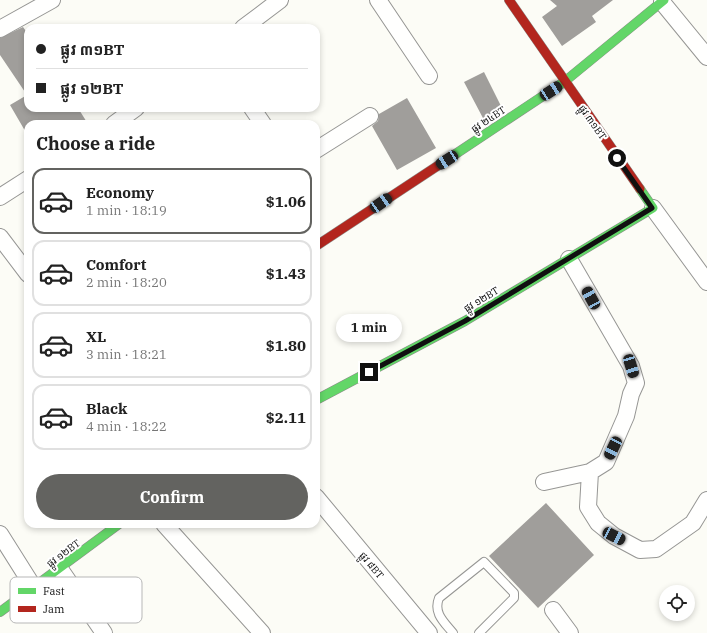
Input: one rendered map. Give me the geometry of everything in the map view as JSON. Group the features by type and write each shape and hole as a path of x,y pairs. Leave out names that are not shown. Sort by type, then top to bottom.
{"street":[{"path":"0,29 52,0"},
{"path":"248,24 280,0"},
{"path":"378,0 429,76"},
{"name":"ផ្លូវ ៣១BT","path":"512,1 564,82 652,208 707,282"},
{"path":"663,1 707,57"},
{"name":"ផ្លូវ ២៤BT","path":"320,243 564,82 663,1"},
{"path":"120,120 130,112"},
{"path":"320,147 370,116"},
{"path":"0,197 24,182"},
{"name":"ផ្លូវ ១២BT","path":"320,398 465,321 652,208"},
{"path":"0,238 24,269"},
{"path":"544,482 590,472 606,462 626,416 631,394 636,383 631,366 569,259"},
{"path":"590,472 588,506 598,522 614,536 640,550 656,549 693,523 707,500"},
{"name":"ផ្លូវ ៨BT","path":"320,502 429,633"},
{"name":"ផ្លូវ ១២BT","path":"49,577 114,528"},
{"path":"168,528 262,633"},
{"path":"0,534 27,577"},
{"path":"60,569 66,577"},
{"name":"ផ្លូវ ១២BT","path":"0,612 10,605"},
{"path":"553,610 570,633"},
{"path":"97,623 104,633"}],"lane":[{"path":"453,633 440,618 436,604 439,598 484,562 514,593 514,598 479,633"}],"building":[{"path":"550,0 613,0 592,16 596,22 562,46 542,17 557,6"},
{"path":"23,27 24,28 24,91 0,55 0,38"},
{"path":"484,72 502,108 484,120 464,82"},
{"path":"24,97 24,112 80,112 86,120 24,120 24,129 10,105"},
{"path":"407,98 436,148 397,170 372,126 378,121 379,114"},
{"path":"546,503 594,555 538,608 489,556"}],"traffic: fast":[{"path":"451,157 564,82 664,0"},
{"path":"320,398 465,321 653,208 640,189"},
{"path":"47,577 114,528"},
{"path":"0,612 10,605"}],"traffic: jam":[{"path":"509,0 640,189"},
{"path":"320,243 451,157"}],"route":[{"path":"369,372 465,321 652,208 617,158"}]}
